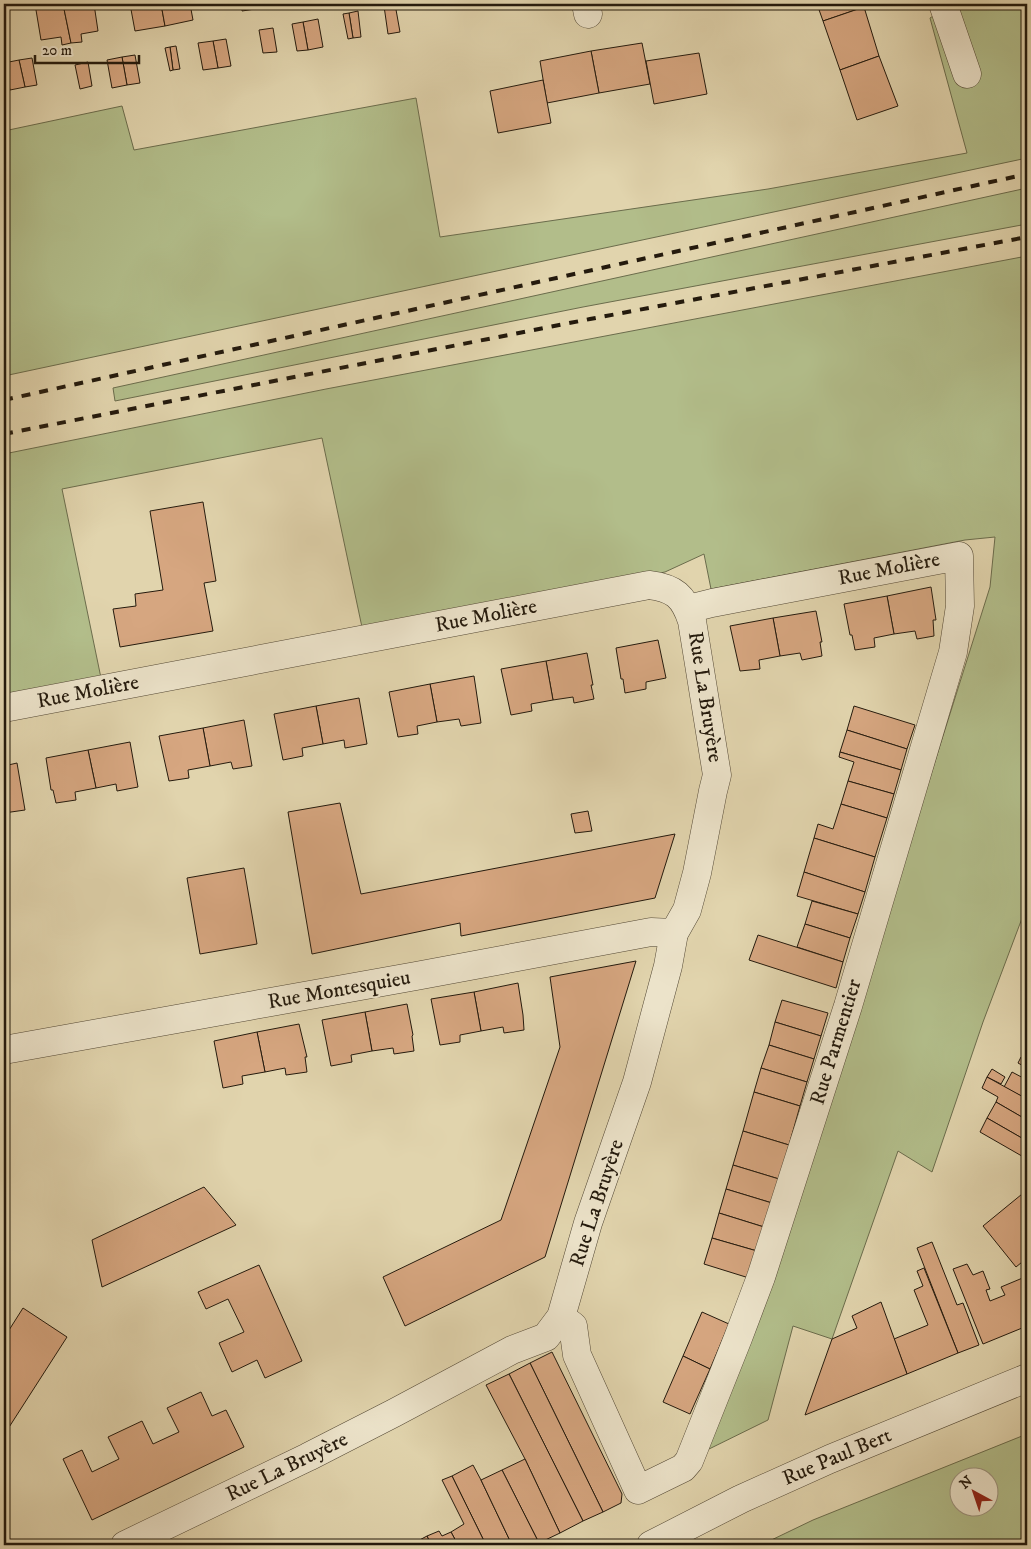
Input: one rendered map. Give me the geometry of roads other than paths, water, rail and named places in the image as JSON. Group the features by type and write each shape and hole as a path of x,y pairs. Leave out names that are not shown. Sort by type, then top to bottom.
{"street":[{"path":"943,4 967,74"},
{"name":"Rue Molière","path":"4,708 649,585 673,591 682,599 688,609 959,556"},
{"name":"Rue Parmentier","path":"561,1317 573,1326 577,1355 638,1490 683,1468 689,1461 760,1277 848,1006 953,652 960,606 959,556"},
{"name":"Rue La Bruyère","path":"125,1545 308,1457 512,1350 546,1337 561,1317 588,1223 637,1082 668,966 674,933 687,910 718,775 692,621 688,609"},
{"name":"Rue Montesquieu","path":"4,1050 397,980 651,932 674,933"},
{"name":"Rue Paul Bert","path":"651,1545 741,1499 830,1459 1027,1378"}],"railway":[{"path":"4,400 1027,174"},
{"path":"4,434 590,319 1027,237"}]}
